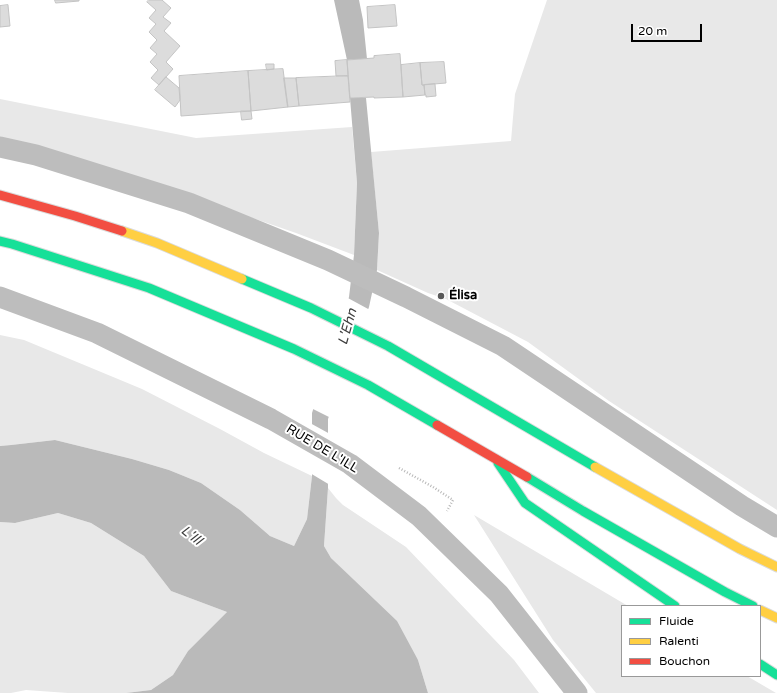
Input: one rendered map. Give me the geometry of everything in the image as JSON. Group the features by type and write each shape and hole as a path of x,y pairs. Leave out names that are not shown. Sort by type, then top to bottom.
{"highway":[{"path":"0,195 75,216 157,242 311,308 388,346 574,455 740,549 777,567"},
{"path":"0,241 149,288 294,349 368,385 494,457 583,511 725,592 751,605"},
{"path":"494,457 525,503 674,605"},
{"path":"761,610 777,618"},
{"path":"761,665 777,676"}],"street":[{"path":"0,147 36,155 189,202 328,260 406,297 503,346 742,506 777,526"},
{"name":"RUE DE L'ILL","path":"0,297 97,333 271,419 350,464 419,516 498,594 577,693"}],"path":[{"path":"399,468 433,487"}],"shaded area":[{"path":"547,0 777,0 777,510 609,401 528,342 446,299 428,293 377,270 379,233 371,152 511,141 515,94"},
{"path":"0,99 196,138 352,127 357,183 354,255 296,233 125,174 0,140"},
{"path":"0,335 24,340 142,389 264,453 312,476 307,519 294,546 270,536 240,510 201,483 169,470 132,459 55,440 0,446"},
{"path":"328,488 343,505 406,547 514,660 539,693 428,693 418,660 353,580 331,558 324,546"},
{"path":"58,513 91,523 144,556 171,591 227,612 188,651 173,675 151,690 126,693 68,693 26,690 11,693 0,693 0,522 15,523"},
{"path":"474,515 626,605 621,605 621,677 749,677 776,693 596,693 553,640"}],"water":[{"path":"334,0 359,0 363,20 367,59 347,60"},
{"path":"350,98 366,98 379,233 377,270 369,307 328,419 328,488 324,546 331,558 397,621 418,660 428,693 126,693 151,690 173,675 188,651 227,612 171,591 144,556 91,523 58,513 15,523 0,522 0,446 55,440 132,459 169,470 201,483 240,510 270,536 294,546 307,519 312,476 312,413 349,297 354,255 357,183"}],"pier":[{"path":"346,297 370,310 331,418 311,408"},
{"path":"310,423 330,434 330,485 310,473"}],"building":[{"path":"55,0 79,0 79,1 56,3"},
{"path":"149,0 162,0 171,8 163,17 171,23 164,31 180,46 166,62 173,69 159,85 151,78 158,70 150,62 157,54 150,48 157,40 149,32 156,24 149,18 156,10 147,2"},
{"path":"8,5 10,26 0,27 0,6"},
{"path":"395,5 397,26 368,28 367,7"},
{"path":"400,54 403,97 350,98 347,60"},
{"path":"347,60 348,76 336,76 335,61"},
{"path":"444,62 446,83 422,85 420,63"},
{"path":"420,63 422,85 424,85 425,95 403,97 401,65"},
{"path":"266,64 274,64 274,69 267,70"},
{"path":"283,69 288,107 251,111 248,71"},
{"path":"248,71 251,111 181,116 179,76"},
{"path":"348,76 350,102 299,106 296,78"},
{"path":"166,77 179,88 180,100 175,107 155,90"},
{"path":"284,78 296,78 299,106 288,107"},
{"path":"435,84 436,96 426,97 424,85"},
{"path":"241,111 251,111 252,119 242,120"}],"traffic: fast":[{"path":"0,241 149,288 294,349 368,385 437,425"},
{"path":"242,279 311,308 388,346 595,467"},
{"path":"498,463 525,503 674,605"},
{"path":"527,477 583,511 725,592 751,605"},
{"path":"761,665 777,675"}],"traffic: slow":[{"path":"122,231 157,243 242,279"},
{"path":"595,467 740,549 777,567"},
{"path":"761,610 777,618"}],"traffic: jam":[{"path":"0,195 122,231"},
{"path":"437,425 527,477"}],"place":[{"name":"Élisa","path":"441,296"}],"water label":[{"name":"L'Ehn","path":"348,327"},
{"name":"L'Ill","path":"191,536"}]}
